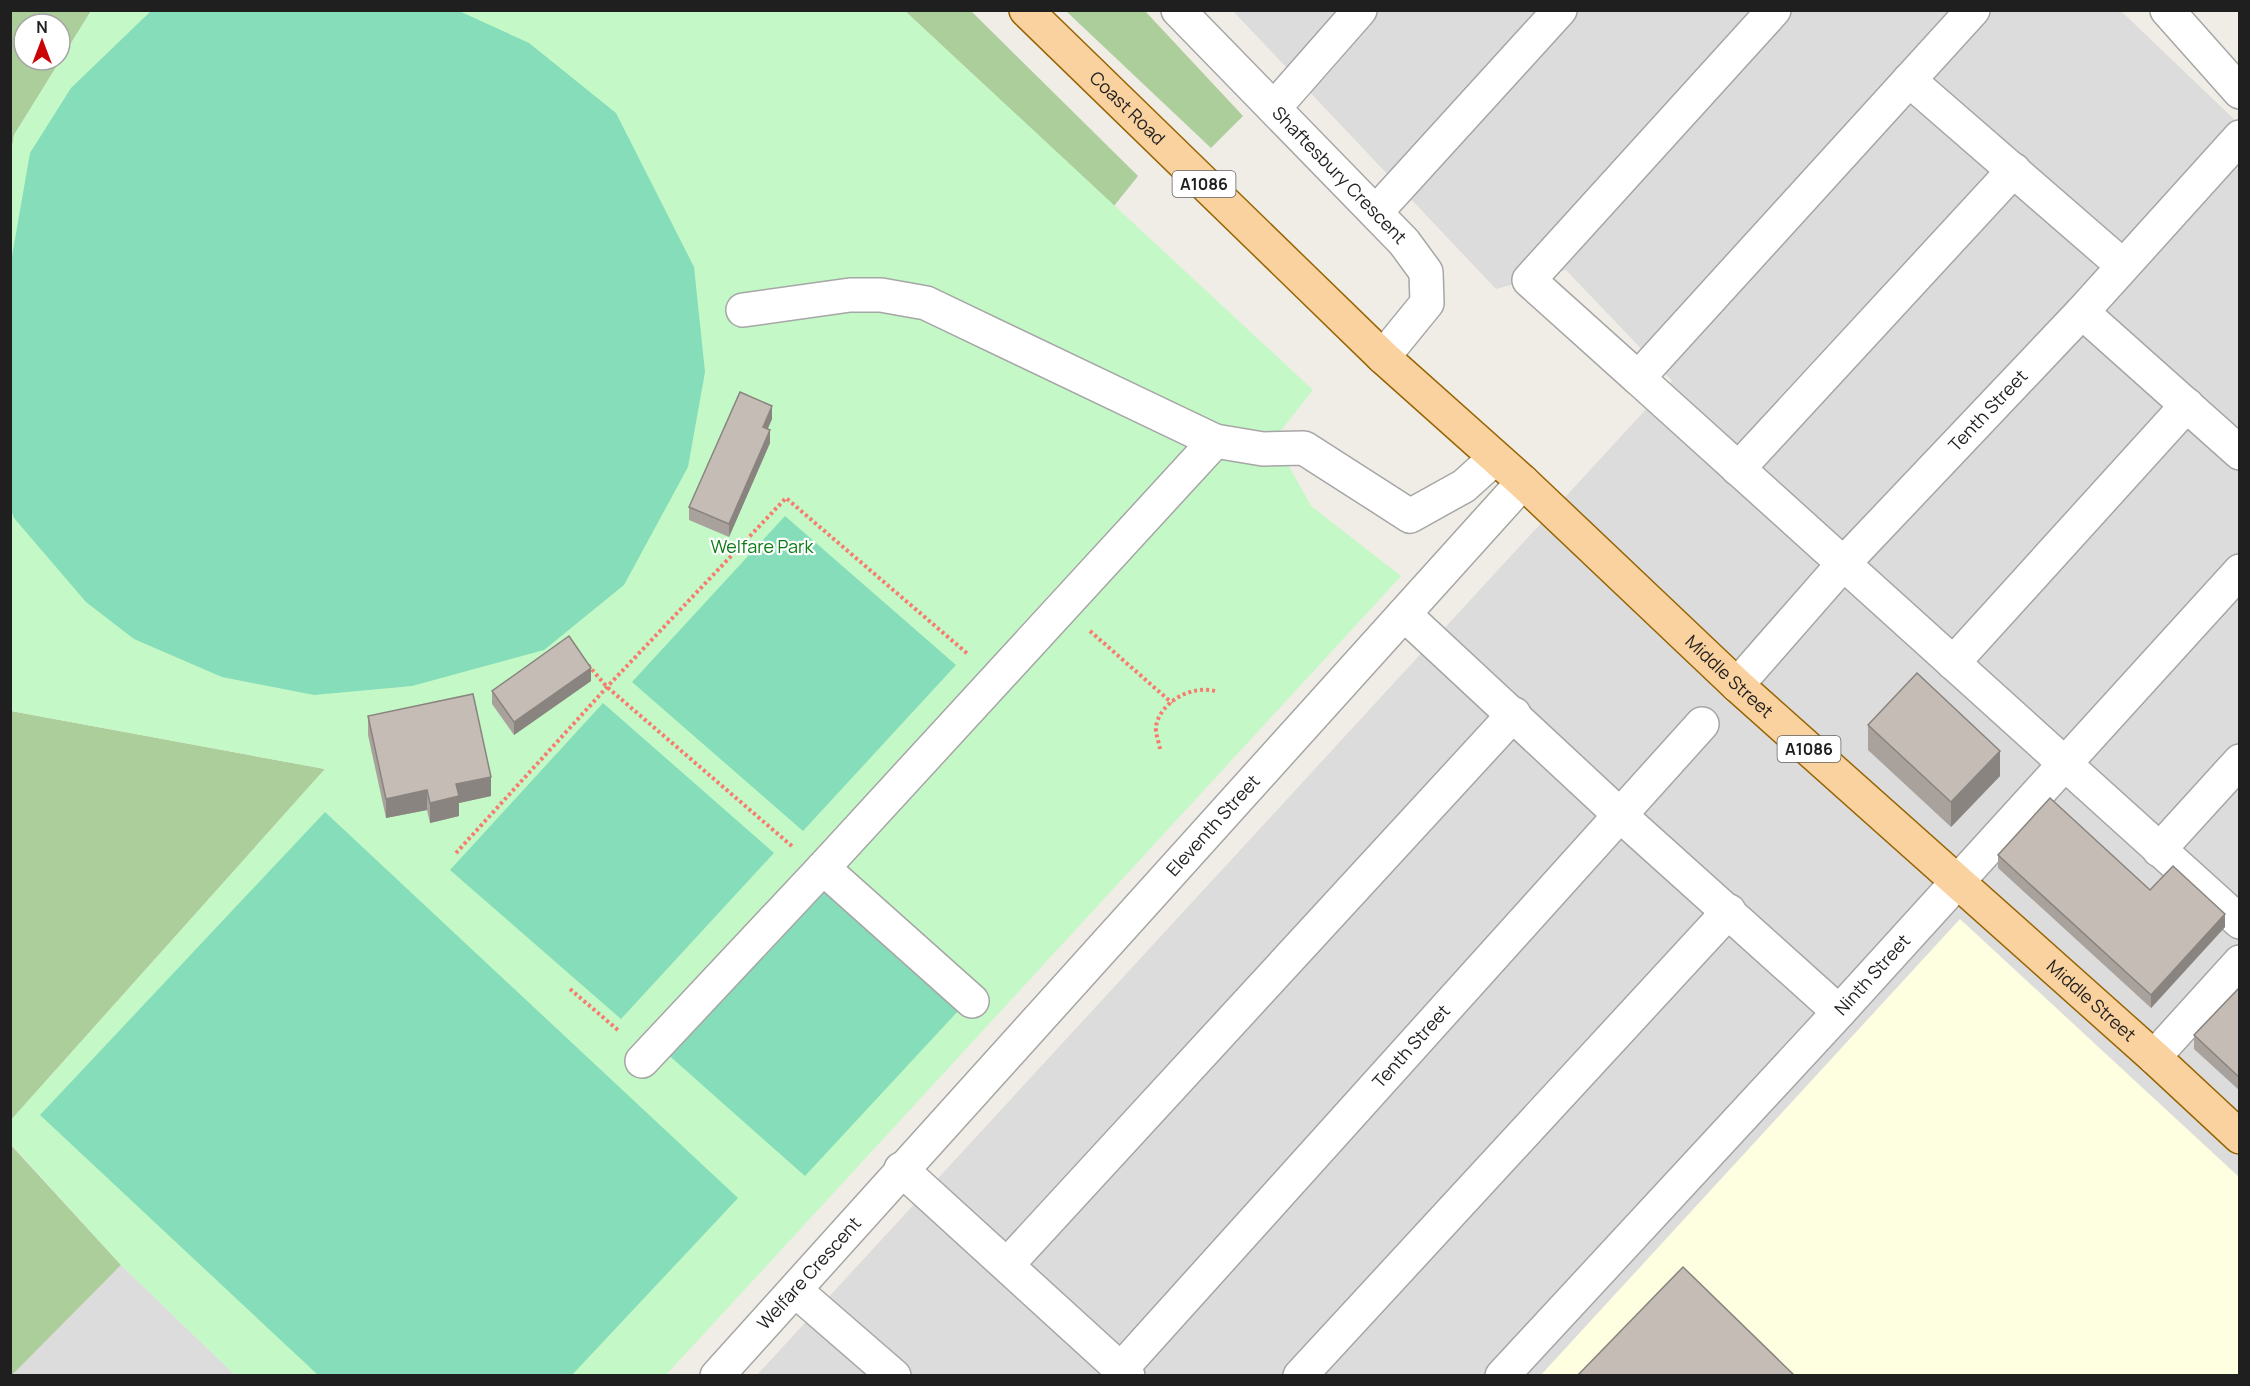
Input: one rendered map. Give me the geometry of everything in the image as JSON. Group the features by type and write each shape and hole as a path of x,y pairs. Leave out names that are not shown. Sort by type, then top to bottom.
{"main road":[{"name":"Coast Road","path":"1026,10 1383,357"},
{"name":"Middle Street","path":"1383,357 1523,482 1737,685 2154,1057 2240,1137"}],"street":[{"name":"Shaftesbury Crescent","path":"1178,10 1376,212 1404,242 1426,272 1427,303 1383,357"},
{"path":"1274,108 1360,10"},
{"path":"1376,212 1560,10"},
{"path":"1774,10 1529,280 2240,922"},
{"path":"1638,378 1973,10"},
{"path":"2167,10 2240,92"},
{"path":"1909,80 2122,265"},
{"name":"Tenth Street","path":"1737,685 1843,564 2082,312 2122,265 2240,137"},
{"path":"1738,469 2014,170"},
{"path":"743,310 850,295 881,296 926,303 1215,441 1263,449 1304,448 1410,516 1464,486 1495,458"},
{"path":"2082,312 2240,453"},
{"path":"1953,663 2187,405"},
{"path":"645,1057 823,868 1215,441"},
{"name":"Eleventh Street","path":"901,1169 1523,482"},
{"name":"Ninth Street","path":"1503,1376 1839,1012 2240,571"},
{"path":"1404,614 1621,816 1839,1012"},
{"path":"1007,1265 1514,714"},
{"name":"Tenth Street","path":"1125,1372 1702,724"},
{"path":"2159,850 2240,761"},
{"path":"823,868 972,1001"},
{"path":"1300,1376 1729,911"},
{"path":"2154,1057 2240,962"},
{"path":"901,1169 1125,1372"},
{"name":"Welfare Crescent","path":"717,1376 796,1291 901,1169"},
{"path":"796,1291 894,1376"}],"path":[{"path":"456,853 607,687 786,498 996,679"},
{"path":"1063,607 1172,702"},
{"path":"585,661 607,687 794,849"},
{"path":"1160,749 1156,729 1159,716 1172,702 1187,691 1206,689 1215,691"},
{"path":"570,989 645,1057"}],"shaded area":[{"path":"1233,11 2121,11 2239,124 2239,1375 756,1376 1672,381 1566,270 1496,289"},
{"path":"1960,919 2239,1177 2239,1375 1540,1376"},
{"path":"121,1265 235,1375 11,1376"}],"green space":[{"path":"11,11 91,11 72,42 72,12 12,12 12,72 53,72 14,135 11,154"},
{"name":"Welfare Park","path":"91,11 905,11 1313,390 1274,439 1311,506 1401,576 666,1375 235,1375 121,1265 11,1144 11,1120 325,769 11,711 11,154 14,135 53,72 72,72 72,42"},
{"path":"151,11 459,11 529,43 616,113 694,267 705,372 688,467 624,585 544,650 412,686 314,695 222,677 134,639 86,602 14,518 10,508 11,262 30,153 71,88"},
{"path":"905,11 971,11 1138,176 1114,206"},
{"path":"1066,11 1145,11 1243,116 1211,148"},
{"path":"785,516 956,665 803,831 632,682"},
{"path":"603,703 774,853 621,1019 450,870"},
{"path":"11,711 325,769 11,1120"},
{"path":"325,812 738,1198 572,1375 318,1375 40,1115"},
{"path":"817,884 959,1010 805,1176 664,1051"},
{"path":"10,1144 121,1265 11,1376 10,1375"}],"building":[{"path":"740,392 772,406 763,427 770,430 729,524 689,507"},
{"path":"569,636 591,668 514,722 492,691"},
{"path":"1917,673 2000,751 1951,802 1868,725"},
{"path":"473,694 491,777 456,784 459,796 430,803 427,790 386,799 368,716"},
{"path":"2050,798 2150,890 2173,866 2225,914 2151,995 1998,855"},
{"path":"2240,988 2240,1078 2194,1035"},
{"path":"1683,1267 1795,1376 1577,1376"}]}
